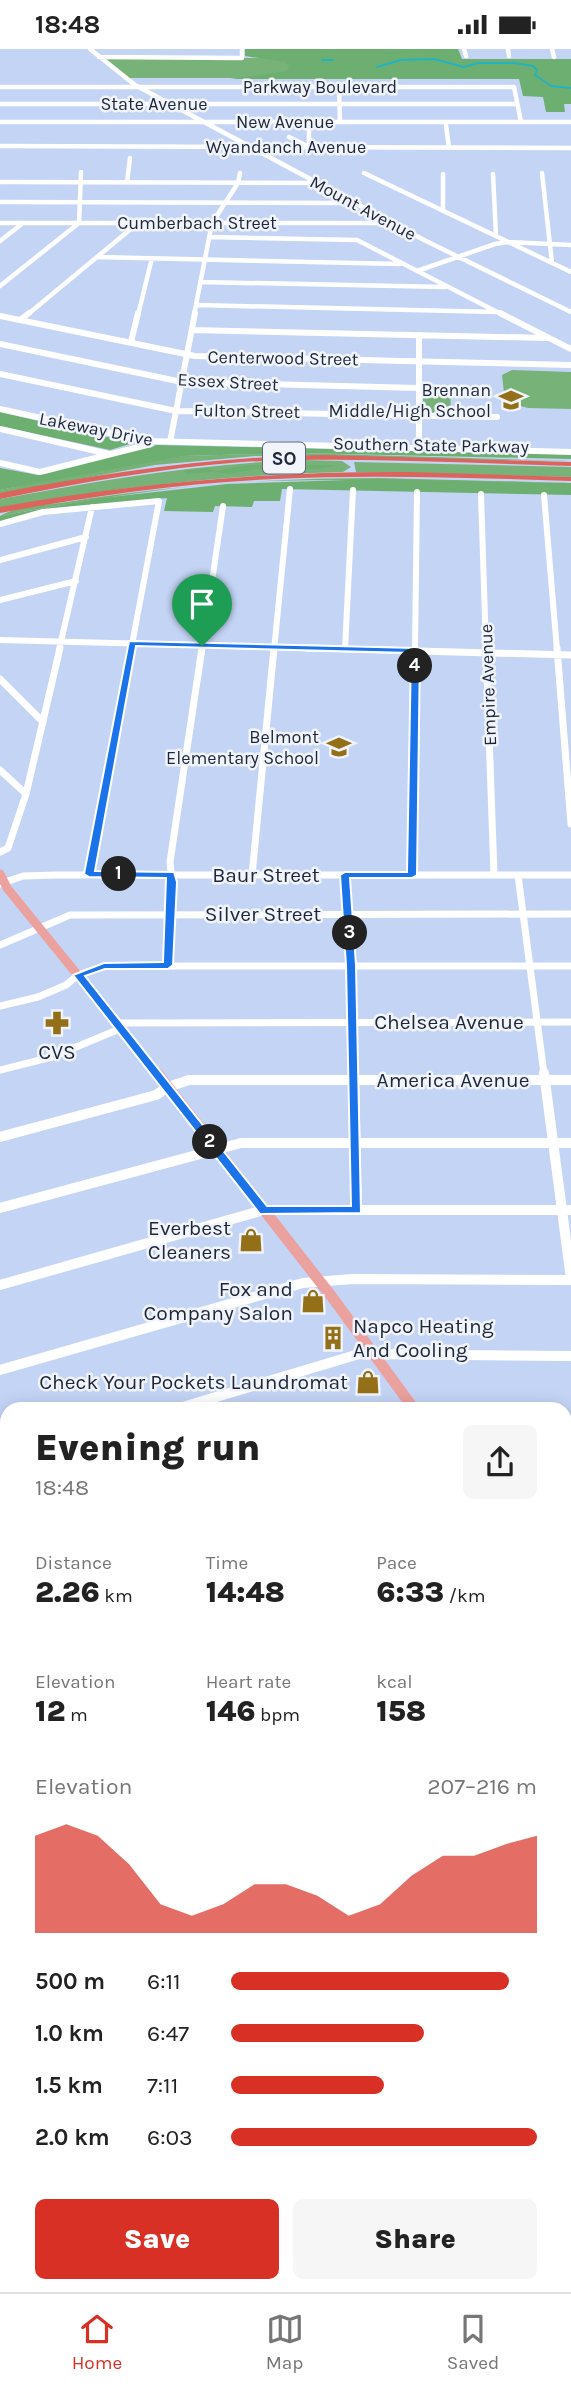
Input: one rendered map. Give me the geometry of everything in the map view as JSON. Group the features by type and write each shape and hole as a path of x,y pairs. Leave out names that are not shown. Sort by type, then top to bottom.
{"highway":[{"name":"Southern State Parkway","path":"0,496 151,469 247,459 329,458 571,464"},
{"name":"Southern State Parkway","path":"0,510 139,488 260,477 374,474 571,479"}],"main road":[{"path":"2,880 169,1087 377,1355 409,1402"}],"street":[{"name":"Mount Avenue","path":"90,49 124,79 138,87 458,257 571,312"},
{"path":"156,49 156,57"},
{"path":"197,57 198,49"},
{"path":"99,57 242,58 242,49"},
{"path":"464,49 466,56"},
{"path":"508,49 509,57"},
{"path":"552,49 554,57"},
{"path":"0,97 1,87"},
{"name":"Parkway Boulevard","path":"1,87 513,87 517,104"},
{"path":"339,87 340,122"},
{"name":"State Avenue","path":"0,104 517,104"},
{"path":"517,104 521,122"},
{"name":"New Avenue","path":"0,122 571,122"},
{"path":"289,137 309,147 309,125"},
{"path":"446,125 449,148"},
{"name":"Wyandanch Avenue","path":"0,146 571,148"},
{"path":"127,183 130,158"},
{"path":"30,182 33,172"},
{"path":"0,286 79,223 78,183 81,172"},
{"path":"175,183 176,173"},
{"path":"170,442 212,223 239,183 240,173"},
{"path":"364,173 571,272"},
{"path":"542,173 552,263"},
{"path":"443,174 443,211"},
{"path":"493,174 496,236"},
{"path":"0,182 318,183"},
{"path":"0,202 356,203"},
{"name":"Cumberbach Street","path":"0,223 395,223"},
{"path":"0,241 23,223"},
{"path":"20,320 138,223"},
{"path":"209,237 357,240 571,349"},
{"path":"417,271 508,242 571,245"},
{"path":"97,257 402,264"},
{"path":"131,342 152,258"},
{"path":"201,282 450,288"},
{"path":"197,305 498,312"},
{"name":"Centerwood Street","path":"0,316 188,354 571,365"},
{"path":"192,330 550,338"},
{"path":"419,335 419,448"},
{"name":"Essex Street","path":"0,344 182,382 418,388"},
{"name":"Fulton Street","path":"0,374 176,411 497,417"},
{"name":"Lakeway Drive","path":"0,409 158,442 571,451"},
{"path":"0,429 111,454"},
{"path":"0,463 40,472 158,442"},
{"path":"252,875 290,489"},
{"path":"345,649 353,490"},
{"path":"412,875 417,492"},
{"name":"Empire Avenue","path":"481,494 494,875"},
{"path":"544,495 571,824"},
{"path":"0,524 43,512 159,501 89,874"},
{"path":"168,965 170,862 223,506"},
{"path":"0,852 8,848 26,793 92,507"},
{"path":"0,560 86,537"},
{"path":"0,600 76,581"},
{"path":"0,640 571,655"},
{"path":"0,679 43,722"},
{"path":"0,770 26,793"},
{"name":"Baur Street","path":"2,880 23,876 89,874 571,875"},
{"path":"345,875 351,965 357,1210"},
{"path":"0,1370 290,1286 319,1281 571,1279 567,1210 555,1143 518,875"},
{"name":"Silver Street","path":"0,945 16,941 54,920 70,915 571,914"},
{"path":"0,1006 38,997 66,985 78,975 104,966 571,966"},
{"name":"Chelsea Avenue","path":"120,1026 571,1022"},
{"path":"0,1070 52,1056 120,1026"},
{"name":"America Avenue","path":"0,1136 156,1095 189,1080 571,1080"},
{"path":"0,1208 188,1159 215,1148 242,1143 571,1143"},
{"path":"0,1285 264,1210 567,1210"},
{"path":"200,1402 358,1355 571,1356"}],"green space":[{"path":"245,49 458,49 462,59 571,59 571,104 564,104 565,112 546,112 543,97 523,96 519,79 230,79 287,71 289,65 285,62 245,56"},
{"path":"104,58 292,58 294,78 127,78"},
{"path":"512,370 571,372 571,409 528,408 505,402 502,375"},
{"path":"423,386 450,387 451,413 423,413"},
{"path":"0,412 133,443 110,450 0,426"},
{"path":"157,445 571,454 571,459 298,453 184,456 0,490 0,468 38,475"},
{"path":"298,453 571,461 255,456 155,465 0,494 0,490 151,460 183,456"},
{"path":"304,460 342,461 351,467 343,472 214,479 128,488 0,508 0,499 114,479 227,465"},
{"path":"354,462 571,467 571,477 356,472"},
{"path":"249,465 336,465 320,469 258,469 228,474 186,474 184,471 208,468 215,471"},
{"path":"380,478 571,483 344,480 248,482"},
{"path":"378,479 571,483 571,495 282,489 280,501 254,501 252,507 215,506 213,512 164,511 167,498 48,510 0,522 0,516 101,498 227,484"},
{"path":"167,489 0,516 32,506"}],"waterway":[{"path":"377,67 401,60 434,59 464,67 478,63 514,63 533,66 537,70 535,75 551,86 571,88"},
{"path":"322,60 333,60"}],"place":[{"name":"Brennan Middle/High School","path":"511,400"},
{"name":"Belmont Elementary School","path":"339,747"},
{"name":"CVS","path":"57,1023"},
{"name":"Everbest Cleaners","path":"251,1240"},
{"name":"Fox and Company Salon","path":"313,1301"},
{"name":"Napco Heating And Cooling","path":"333,1338"},
{"name":"Check Your Pockets Laundromat","path":"368,1382"}],"route":[{"path":"132,643 202,646 416,651 412,875 345,875 351,965 357,1210 264,1210 78,975 104,966 168,965 172,882 170,875 89,874 132,643"}]}
